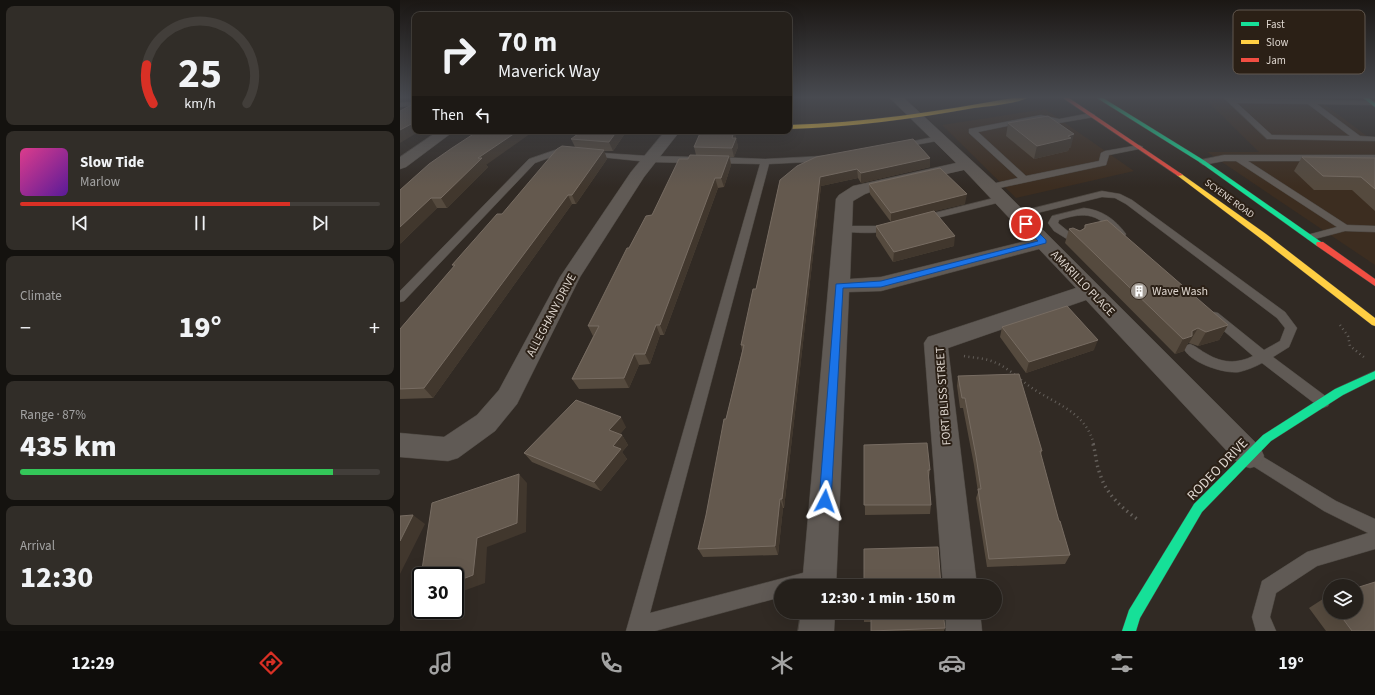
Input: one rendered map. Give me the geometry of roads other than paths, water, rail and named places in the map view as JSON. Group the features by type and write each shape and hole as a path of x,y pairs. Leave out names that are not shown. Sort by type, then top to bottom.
{"main road":[{"name":"SCYENE ROAD","path":"1109,127 1139,146 1263,236 1375,323"},
{"name":"SCYENE ROAD","path":"1147,127 1203,162 1375,283"},
{"name":"RODEO DRIVE","path":"1129,631 1134,615 1198,508 1267,438 1339,392 1375,375"}],"street":[{"name":"AMARILLO PLACE","path":"928,127 996,193 1250,456"},
{"path":"400,164 443,134"},
{"name":"ALLEGHANY DRIVE","path":"400,445 448,449 486,423 508,397 570,277 650,159 671,134"},
{"path":"819,579 845,199 859,190 872,186 967,165"},
{"path":"839,286 881,284 1043,242"},
{"name":"FORT BLISS STREET","path":"959,579 936,343 1090,291"},
{"path":"816,631 817,619"},
{"path":"963,619 964,631"}],"lane":[{"path":"990,127 972,131 1024,179"},
{"path":"1260,127 1270,137 1375,139"},
{"path":"1344,127 1358,138"},
{"path":"891,147 939,138"},
{"path":"914,221 996,193 1024,179 1103,163 1105,153 1139,146"},
{"path":"400,298 532,161 561,150 650,159 765,162 838,157"},
{"path":"1203,162 1224,158 1375,158"},
{"path":"1238,158 1344,228"},
{"path":"637,629 765,162"},
{"path":"1017,215 1102,194 1117,196 1129,202 1281,315 1291,328 1284,344 1245,366 1228,366 1214,363 1201,358 1190,349"},
{"path":"1075,241 1058,229 1053,222 1055,218 1070,213 1085,211 1096,213 1104,217 1128,243"},
{"path":"842,229 883,229 898,225"},
{"path":"1311,237 1344,228 1375,229"},
{"path":"1208,311 1262,356 1323,402"},
{"path":"1250,456 1330,506 1375,528"},
{"path":"1266,631 1261,617 1268,587 1313,558 1375,540"},
{"path":"637,629 774,590"}],"place":[{"name":"Wave Wash","path":"1139,291"}]}
